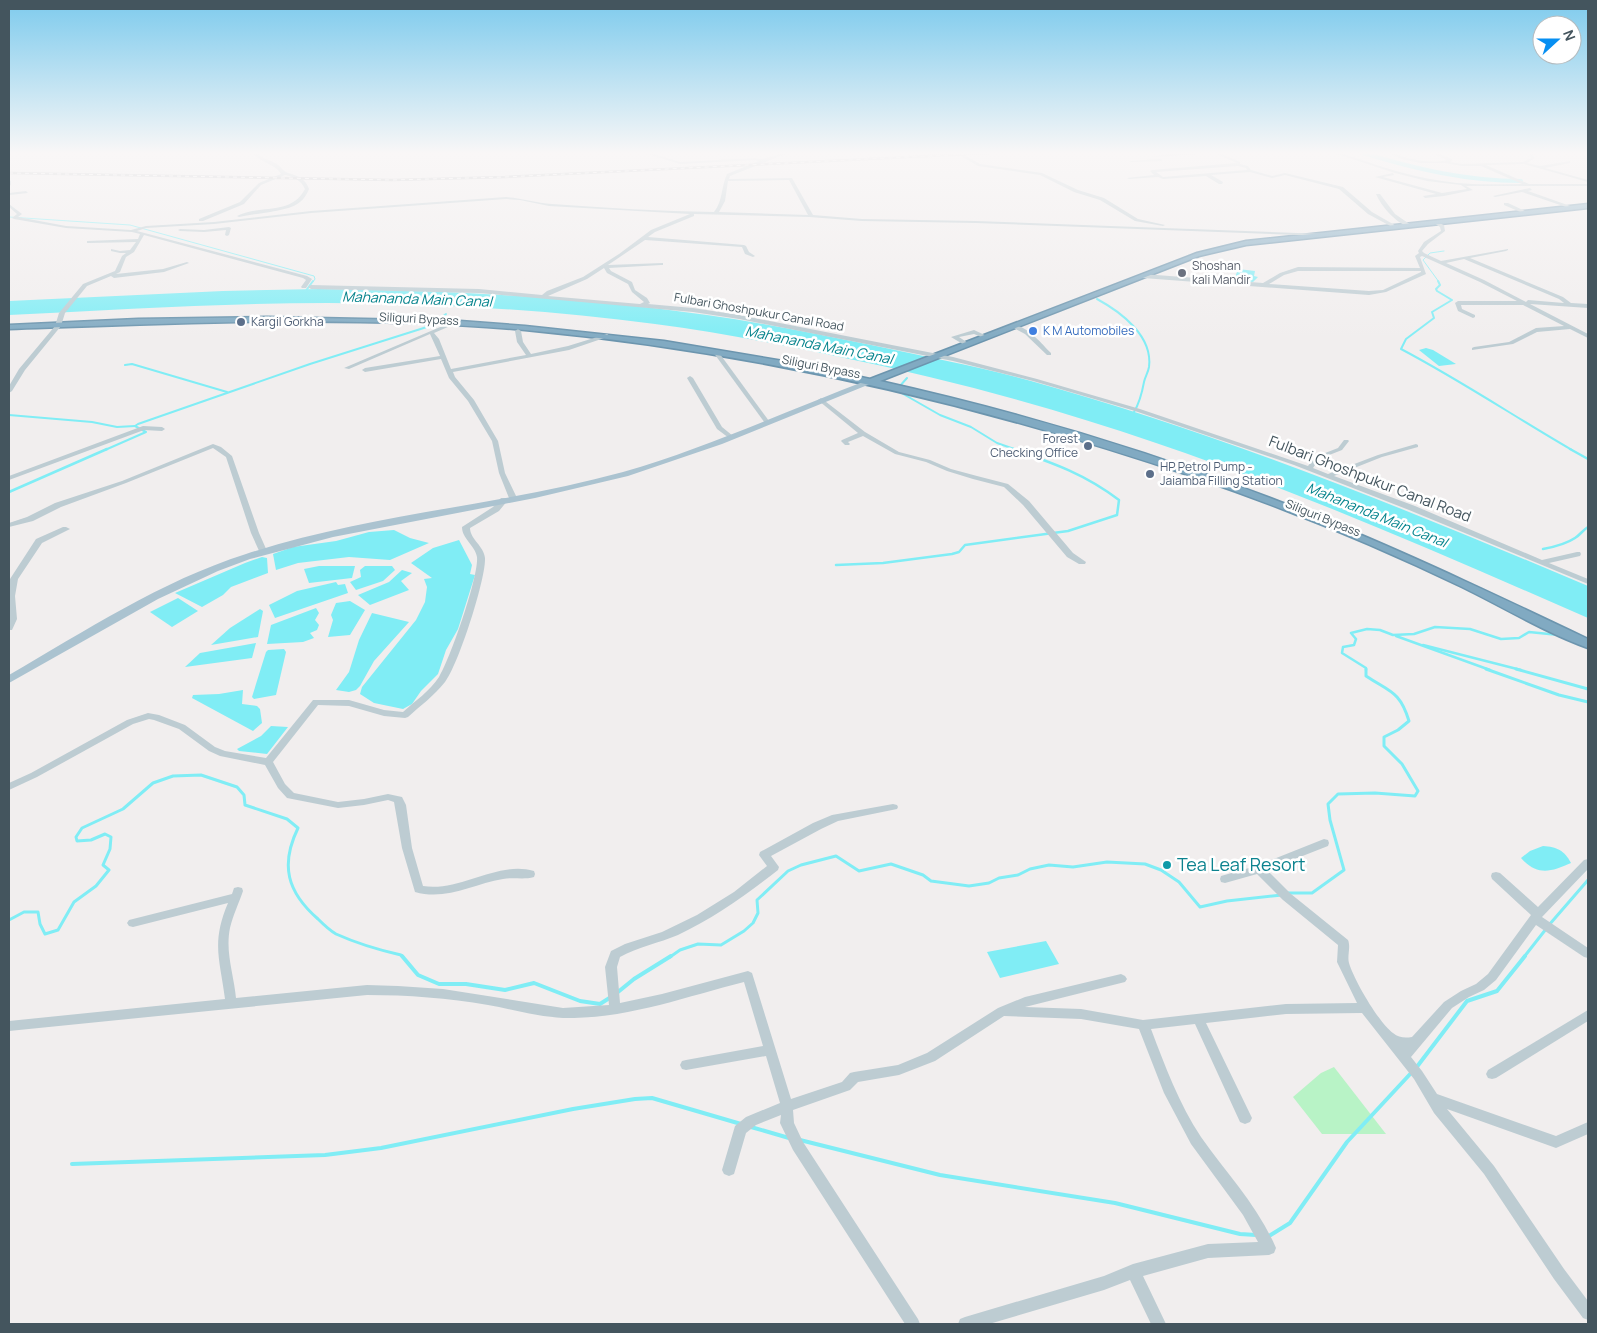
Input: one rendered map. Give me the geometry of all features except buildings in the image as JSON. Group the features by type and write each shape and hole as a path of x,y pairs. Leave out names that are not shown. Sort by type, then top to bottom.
{"highway":[{"path":"875,380 1197,255 1226,247 1507,215"},
{"path":"9,326 60,320 240,318 433,321 607,336 715,351 875,380 1040,423 1244,491 1375,544 1562,626 1586,639"},
{"name":"Siliguri Bypass","path":"449,322 575,330 650,339 782,359 875,380"}],"main road":[{"path":"9,680 113,619 174,587 208,571 263,551 351,530 625,474 731,437 875,380"}],"street":[{"path":"182,226 214,215"},
{"path":"236,220 237,217 241,215"},
{"path":"14,220 66,227 144,231 280,215"},
{"path":"544,296 549,292 585,278 621,256 653,231 693,215"},
{"path":"780,215 862,220 974,222 1323,235"},
{"path":"1129,215 1137,220 1158,223 1175,229"},
{"path":"1374,215 1396,227"},
{"path":"1393,215 1409,226"},
{"path":"14,220 114,226 133,231"},
{"path":"31,220 38,222"},
{"path":"974,222 978,227"},
{"path":"1422,254 1420,251 1426,243 1443,231 1442,226 1436,223"},
{"path":"174,227 191,231 229,228 227,235"},
{"path":"111,276 120,270 124,256 132,251 144,231"},
{"path":"144,231 305,277 309,279 304,287"},
{"path":"642,238 744,246 747,252 753,256"},
{"path":"89,242 139,240"},
{"path":"113,250 120,252 132,251"},
{"path":"1442,262 1506,250"},
{"path":"1423,270 1417,256 1422,254 1524,302 1588,336"},
{"path":"1465,258 1561,298 1569,304"},
{"path":"9,391 22,368 88,282 111,276 164,270 188,263"},
{"path":"605,266 630,272 661,264"},
{"path":"605,266 609,272 630,283 631,288 637,295 645,299 646,303 642,304"},
{"path":"1265,284 1282,274 1298,269 1423,270"},
{"path":"1143,276 1377,293 1424,272 1423,270"},
{"path":"630,272 634,288 631,288"},
{"name":"Fulbari Ghoshpukur Canal Road","path":"311,287 431,289 642,304 739,317 935,356 1035,380 1136,409 1309,469 1412,508 1588,582"},
{"path":"1473,316 1460,310 1458,303 1524,302 1588,306"},
{"path":"348,368 431,332 449,322"},
{"path":"1014,326 1027,333 1049,354"},
{"path":"1474,349 1511,343 1536,330 1572,327"},
{"path":"518,331 520,342 528,356"},
{"path":"268,762 316,702 349,704 384,713 405,715 442,680 461,635 481,560 479,550 466,533 466,527 509,499 495,441 471,400 452,378 436,339 431,332"},
{"path":"966,344 954,337 974,332 986,337"},
{"path":"449,371 569,348 607,336"},
{"path":"715,351 767,422"},
{"path":"365,370 443,357"},
{"path":"690,378 719,428 731,437"},
{"path":"821,400 863,433 897,453 928,461 952,471 1006,485 1026,503 1070,555 1082,562"},
{"path":"9,478 140,429 162,429"},
{"path":"847,444 844,441 863,433"},
{"path":"1309,469 1318,458 1340,449 1346,441"},
{"path":"9,525 30,519 58,505 124,482 213,446 229,456 263,551"},
{"path":"1328,476 1380,456 1416,446"},
{"path":"9,628 13,619 11,596 14,578 40,541 66,529"},
{"path":"1542,562 1577,554"},
{"path":"9,787 130,722 148,716 156,717 192,732 212,749 223,754 268,762"},
{"path":"268,762 281,786 291,796 338,805 388,797 398,799 401,805 407,848 419,889 432,893 507,874 521,872 530,874"},
{"path":"615,1007 612,967 615,954 628,947 650,942 671,934 726,905 774,867 764,855 817,826 836,818 893,807"},
{"path":"1225,879 1259,869 1324,843"},
{"path":"1405,1059 1416,1042 1448,1004 1480,987 1492,976 1506,956 1542,921 1588,863"},
{"path":"1259,869 1283,894 1344,943 1343,962 1365,1008 1418,1075 1431,1098 1489,1170 1559,1274 1588,1313"},
{"path":"1496,876 1542,921 1588,954"},
{"path":"134,923 237,894 224,932 224,963 229,981 231,1002"},
{"path":"9,1026 231,1002 394,989 488,1000 545,1011 573,1013 615,1007 748,976 787,1106 787,1123 795,1140 913,1324"},
{"path":"729,1170 740,1130 751,1121 787,1106 846,1086 854,1077 899,1070 931,1057 1002,1011 1029,1000 1121,978"},
{"path":"1002,1011 1081,1014 1143,1025 1286,1009 1365,1008"},
{"path":"1492,1074 1588,1015"},
{"path":"1198,1018 1245,1118"},
{"path":"965,1324 1104,1284 1133,1272 1208,1251 1268,1248 1248,1210 1196,1140 1170,1094 1143,1025"},
{"path":"1383,1032 1395,1041 1406,1044 1416,1042"},
{"path":"686,1065 771,1050"},
{"path":"1431,1098 1556,1142 1588,1128"},
{"path":"1133,1272 1159,1324"}],"green space":[{"path":"1334,1067 1386,1134 1322,1134 1293,1097 1321,1073"}],"water":[{"path":"1238,269 1255,271 1254,276 1258,277 1253,282 1234,280"},
{"name":"Mahananda Main Canal","path":"319,289 513,296 611,303 659,309 792,329 1012,376 1102,402 1243,449 1313,474 1520,557 1588,586 1588,618 1320,504 1156,443 1078,417 960,384 771,343 614,319 533,311 410,304 248,304 9,315 9,301 223,291"},
{"path":"1426,348 1433,350 1456,364 1439,366 1419,350"},
{"path":"394,530 410,538 429,543 390,560 349,557 298,563 276,570 273,554 293,547 336,541 369,532"},
{"path":"459,540 472,565 470,574 475,575 458,629 446,650 438,674 421,691 412,704 403,709 374,703 360,694 362,687 416,620 425,602 427,587 424,579 432,578 411,563 433,548"},
{"path":"262,557 267,558 268,573 231,587 223,595 202,607 175,593 245,563"},
{"path":"319,566 355,566 352,578 309,583 304,569"},
{"path":"365,566 392,566 395,570 383,581 356,590 350,582 361,577 360,570"},
{"path":"402,570 412,573 401,581 409,590 370,605 358,595 389,582"},
{"path":"336,582 338,585 345,584 348,593 275,618 269,605 297,591"},
{"path":"178,598 198,611 172,627 150,612"},
{"path":"350,601 365,610 350,635 328,637 333,620 331,615 336,603"},
{"path":"316,608 319,613 315,620 319,625 317,630 310,633 314,638 303,642 267,644 271,625"},
{"path":"260,609 263,611 258,637 211,645 230,628"},
{"path":"372,613 409,622 374,661 356,690 349,692 336,690 349,672 359,640"},
{"path":"256,643 252,658 185,667 200,653"},
{"path":"284,649 286,652 276,695 254,699 252,697 266,652 268,650"},
{"path":"243,690 242,704 257,706 260,709 262,723 253,731 192,698 193,695 219,694"},
{"path":"271,726 288,727 267,754 239,751 237,749 261,736"},
{"path":"1543,846 1560,850 1571,863 1557,869 1544,871 1533,868 1521,858 1530,851"},
{"path":"1046,941 1059,964 1000,978 987,952"}],"waterway":[{"path":"9,217 130,225 314,276 313,282"},
{"path":"1439,282 1423,260 1430,253 1444,251"},
{"path":"305,292 313,281"},
{"path":"1438,281 1440,285 1436,289 1437,291 1452,300 1432,312 1434,318 1406,339 1401,349 1445,373 1572,450"},
{"path":"1097,299 1125,318 1141,335 1146,345 1149,367 1138,405 1134,412"},
{"name":"Mahananda Main Canal","path":"135,426 310,364 430,326 446,314"},
{"path":"125,365 132,364 227,392"},
{"path":"899,387 907,378"},
{"path":"898,391 940,415 971,427 997,443 1017,450"},
{"path":"9,415 92,422 117,427 135,426"},
{"path":"105,450 146,432 135,426"},
{"path":"9,492 107,449"},
{"path":"836,565 883,563 952,554 959,552 965,545 1068,531 1117,515 1119,500 1094,483 1042,459 1013,449"},
{"path":"1570,449 1588,459"},
{"path":"1543,549 1568,542 1588,527"},
{"path":"1287,893 1312,893 1344,870 1330,820 1328,804 1338,794 1375,793 1415,796 1418,791 1402,764 1384,746 1384,737 1398,730 1409,721 1406,711 1393,693 1366,676 1366,668 1342,653 1343,647 1354,645 1356,639 1351,633 1367,629 1380,630 1393,635 1414,634 1435,627 1470,629 1501,639 1519,638 1529,632 1559,635"},
{"path":"1396,636 1490,670"},
{"path":"1423,645 1521,670"},
{"path":"1486,669 1559,695 1588,702"},
{"path":"1516,669 1588,689"},
{"path":"9,920 24,912 38,912 40,924 45,934 58,930 74,902 96,886 109,870 103,865 110,849 111,837 105,834 91,840 77,841 76,837 82,828 123,809 153,783 173,776 201,775 237,787 244,795 245,805 287,819 298,828 289,854 288,866 293,888 299,899 326,927 336,934 376,949 402,956"},
{"path":"670,957 680,950 698,944 721,945 753,923 758,913 757,900 788,871 801,865 836,856 859,871 891,864 923,875 931,881 969,886 989,883 999,878 1018,875 1030,869 1049,865 1073,867 1107,862 1145,864 1161,870 1179,882 1200,907 1227,901 1282,895"},
{"path":"1549,925 1588,880"},
{"path":"1524,957 1546,929"},
{"path":"402,956 418,975 439,984 466,984 505,990 534,983 580,1001 600,1004 611,997"},
{"path":"618,992 634,979 671,956"},
{"path":"1416,1068 1467,1001 1497,991 1525,956"},
{"path":"1269,1236 1290,1223 1347,1142 1412,1072"},
{"path":"72,1164 325,1155 381,1148 573,1109 635,1099 652,1098 741,1124"},
{"path":"751,1127 789,1138"},
{"path":"800,1140 940,1175 1115,1203 1240,1234 1256,1235"}],"place":[{"name":"Shoshan kali Mandir","path":"1182,273"},
{"name":"Kargil Gorkha","path":"241,322"},
{"name":"K M Automobiles","path":"1033,331"},
{"name":"Forest Checking Office","path":"1088,446"},
{"name":"HP Petrol Pump - Jaiamba Filling Station","path":"1150,474"},
{"name":"Tea Leaf Resort","path":"1167,865"}]}
